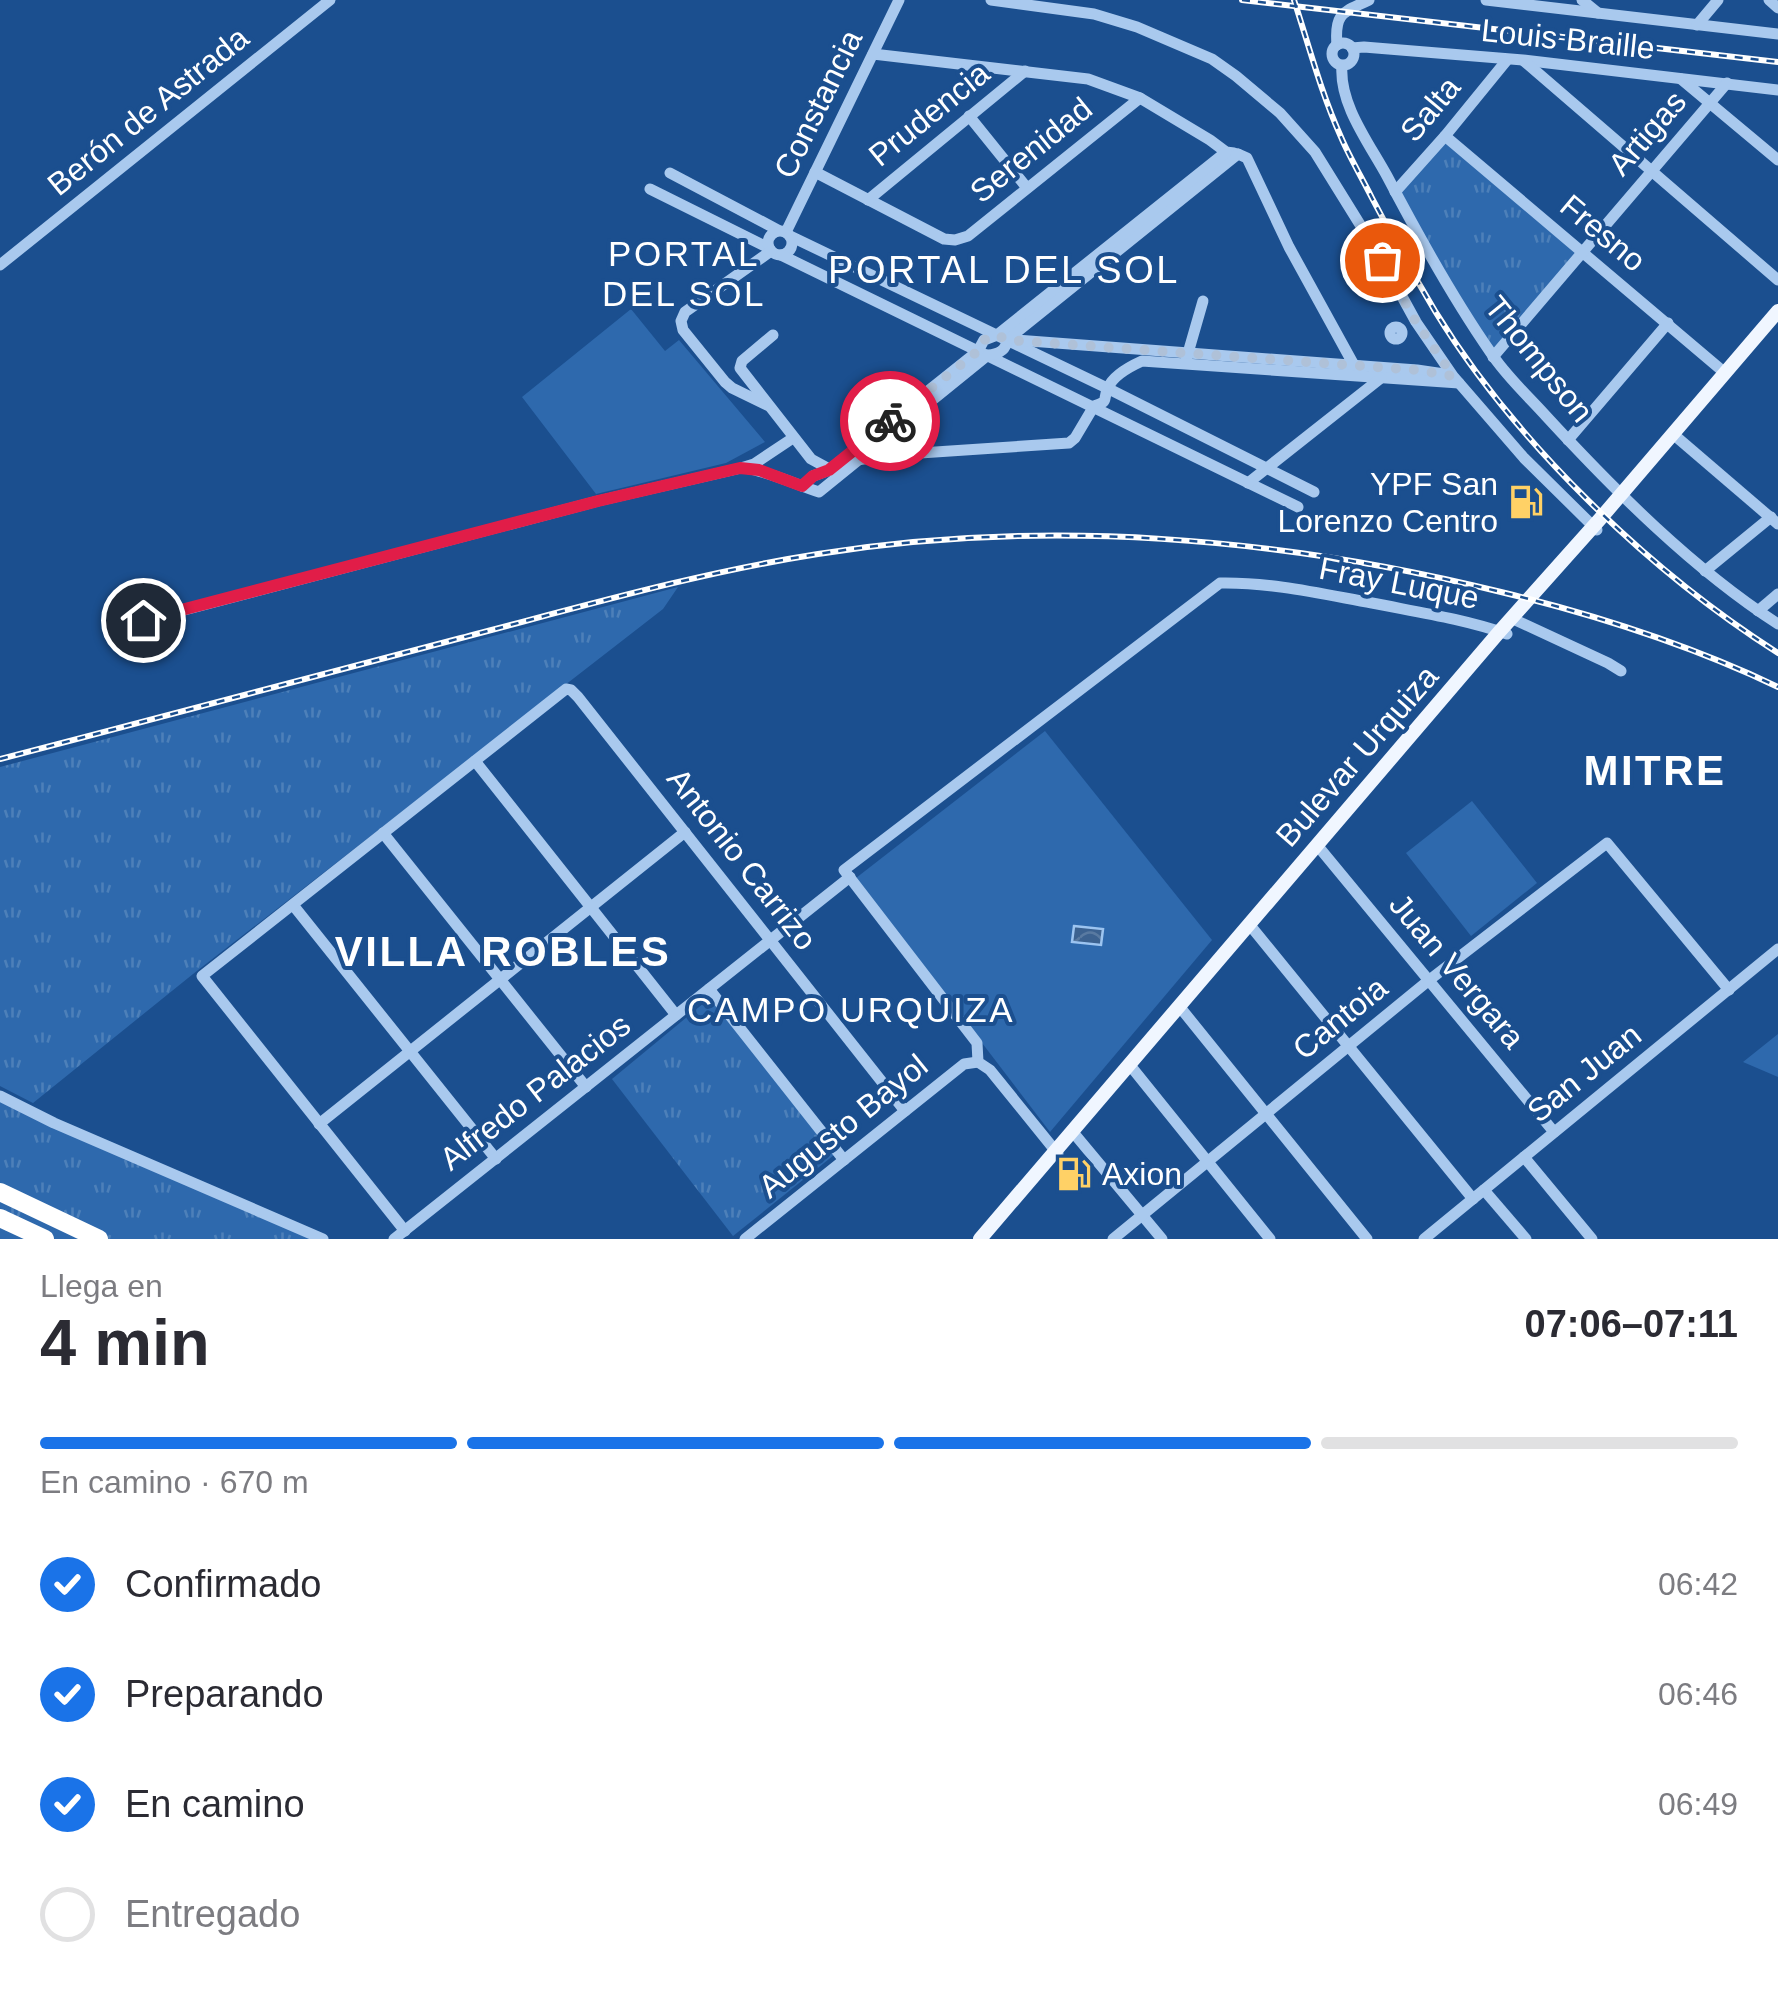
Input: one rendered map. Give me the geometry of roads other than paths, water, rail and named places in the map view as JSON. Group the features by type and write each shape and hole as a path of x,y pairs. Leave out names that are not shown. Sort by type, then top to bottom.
{"highway":[{"path":"0,1192 99,1239"},
{"path":"0,1218 45,1239"}],"main road":[{"name":"Bulevar Urquiza","path":"1675,435 1778,315"},
{"name":"Bulevar Urquiza","path":"986,1237 1778,315"}],"street":[{"name":"Berón de Astrada","path":"0,265 330,0"},
{"name":"Constancia","path":"785,233 899,0"},
{"path":"991,0 1094,14 1122,22 1212,59 1280,114 1315,152 1416,322 1456,379 1504,437 1595,529"},
{"path":"1337,44 1352,48 1353,59 1348,64 1335,63 1332,57 1337,30 1344,12 1369,0"},
{"path":"1486,0 1562,5 1598,13 1778,34"},
{"path":"1582,0 1598,13"},
{"path":"1697,25 1718,0"},
{"path":"1769,0 1778,8"},
{"name":"Louis Braille","path":"1352,48 1523,60 1778,90"},
{"path":"872,54 1088,80 1140,98 1247,158 1356,370 1381,378 1456,379"},
{"name":"Salta","path":"1395,192 1506,60"},
{"path":"1523,60 1778,280"},
{"name":"Thompson","path":"1342,66 1340,84 1395,192 1493,357 1624,495 1705,570 1778,624"},
{"name":"Prudencia","path":"868,200 1025,71"},
{"path":"1680,78 1778,160"},
{"name":"Artigas","path":"1493,357 1726,83"},
{"name":"Serenidad","path":"868,200 944,238 968,236 1140,98"},
{"path":"970,116 1026,188"},
{"name":"Fresno","path":"1444,136 1725,373"},
{"path":"1002,338 1232,153"},
{"path":"815,172 868,200"},
{"path":"670,173 1314,492"},
{"path":"650,189 1298,507"},
{"path":"767,405 725,382 683,330 681,321 685,312 774,252 790,248 785,233"},
{"path":"774,252 769,237 785,233"},
{"path":"1186,358 1203,301"},
{"path":"1401,331 1416,322"},
{"path":"1568,440 1668,323"},
{"path":"773,335 742,361 740,368 811,459 836,471"},
{"path":"1002,338 1186,358 1356,370 1417,370 1456,379"},
{"path":"836,471 983,353 997,354 1003,350 1002,338"},
{"path":"740,468 759,470 802,486 813,476 836,471 857,460 983,353"},
{"path":"857,460 1063,445 1075,438 1094,406 1106,400 1108,388 1128,367 1142,361 1186,358"},
{"path":"1248,483 1381,378"},
{"path":"1675,435 1774,520 1705,570"},
{"path":"108,630 598,501 740,468 754,464 794,438"},
{"name":"Fray Luque","path":"1220,582 1248,582 1332,596 1504,633"},
{"name":"Alfredo Palacios","path":"400,1235 771,940 847,873 1220,582"},
{"path":"1758,611 1778,594"},
{"name":"Fray Luque","path":"1515,620 1621,672"},
{"name":"Antonio Carrizo","path":"474,761 566,689 571,690 906,1111"},
{"path":"400,1235 320,1124 202,976 474,761 676,1015"},
{"path":"320,1124 685,832"},
{"path":"383,833 586,1086"},
{"name":"Cantoia","path":"1112,1239 1428,981 1606,844 1729,990"},
{"name":"Juan Vergara","path":"1319,848 1554,1132"},
{"path":"847,873 977,1043 978,1062 990,1070 1057,1153"},
{"path":"293,905 496,1159"},
{"path":"1251,926 1473,1199"},
{"name":"San Juan","path":"1424,1239 1778,949"},
{"path":"709,989 844,1160"},
{"path":"1181,1008 1367,1239"},
{"name":"Augusto Bayol","path":"745,1239 964,1064 978,1062"},
{"path":"1131,1067 1270,1239"},
{"path":"0,1096 323,1239"},
{"path":"1074,1133 1162,1239"},
{"path":"1524,1157 1592,1239"},
{"path":"1484,1190 1526,1239"}],"water":[{"path":"1074,926 1103,929 1101,945 1072,942"}],"railway":[{"path":"1242,0 1778,62"},
{"path":"1294,0 1327,104 1348,153 1435,311 1467,360 1504,408 1588,500 1681,583 1778,653"},
{"path":"0,759 683,581 818,554 989,537 1075,536 1247,546 1417,573 1607,621 1778,687"}],"place":[{"name":"YPF San Lorenzo Centro","path":"1526,502"},
{"name":"Axion","path":"1074,1174"}],"district":[{"name":"PORTAL DEL SOL","path":"1004,270"},
{"name":"PORTAL DEL SOL","path":"684,273"},
{"name":"MITRE","path":"1655,770"},
{"name":"VILLA ROBLES","path":"503,951"},
{"name":"CAMPO URQUIZA","path":"851,1009"}]}
